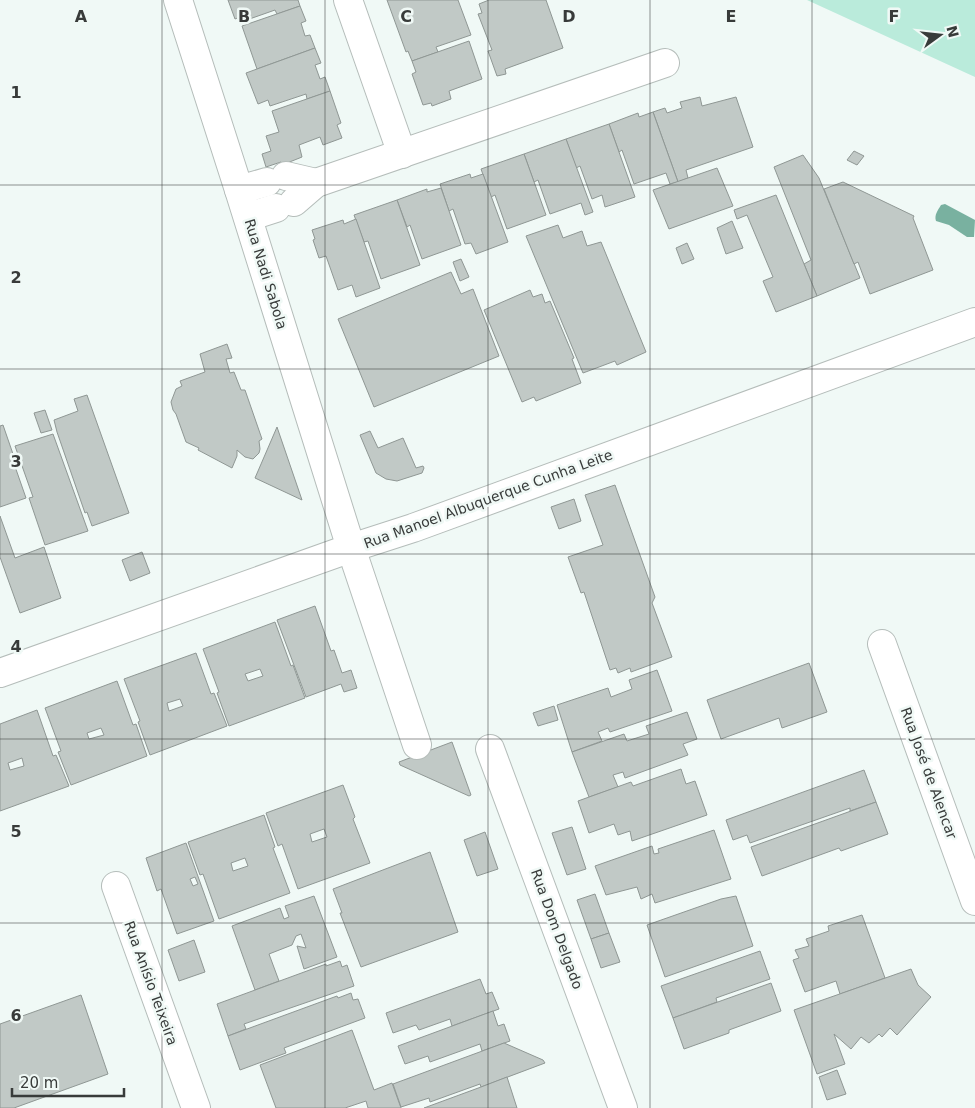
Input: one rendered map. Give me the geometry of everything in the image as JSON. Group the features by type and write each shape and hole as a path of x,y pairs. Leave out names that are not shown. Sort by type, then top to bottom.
{"street":[{"name":"Rua Nadi Sabola","path":"178,0 240,190 351,548"},
{"path":"348,0 402,154"},
{"path":"248,217 285,205 316,183 665,63"},
{"path":"240,190 276,179 316,183"},
{"name":"Rua Manoel Albuquerque Cunha Leite","path":"0,673 351,548 413,528 975,322"},
{"path":"351,548 417,745"},
{"name":"Rua José de Alencar","path":"882,644 975,901"},
{"name":"Rua Dom Delgado","path":"490,750 623,1108"},
{"name":"Rua Anísio Teixeira","path":"116,886 196,1108"}],"shaded area":[{"path":"807,0 975,0 975,77"},
{"path":"945,204 975,220 974,237 967,237 949,225 936,221 941,205"}],"building":[{"path":"228,0 298,0 300,6 277,14 275,10 241,22 240,17 235,19"},
{"path":"387,0 458,0 471,35 436,47 438,52 412,61 408,51 406,52"},
{"path":"489,0 546,0 563,48 505,69 506,74 497,76 488,51 492,50 478,14 482,13 479,4"},
{"path":"300,6 306,21 301,23 305,36 310,35 315,48 257,69 242,26"},
{"path":"469,41 482,79 449,91 451,99 432,106 431,103 423,105 412,74 416,72 412,61"},
{"path":"315,48 321,63 315,65 320,79 325,77 330,91 307,99 306,94 270,106 268,100 258,104 246,73"},
{"path":"330,91 341,123 337,125 342,138 323,145 320,137 299,145 302,157 282,165 281,162 266,167 262,154 271,151 266,136 279,132 272,111"},
{"path":"700,97 702,106 736,97 753,147 686,170 688,178 678,182 653,112 665,108 667,113 682,108 680,102"},
{"path":"653,112 678,182 670,184 666,173 634,184 622,150 619,152 609,124 638,113 639,117"},
{"path":"609,124 635,197 605,207 602,195 592,199 580,166 576,168 566,139"},
{"path":"566,139 593,212 585,215 581,203 550,214 538,180 534,182 524,154"},
{"path":"854,151 864,156 857,165 847,160"},
{"path":"524,154 546,215 507,229 495,195 491,197 481,169"},
{"path":"803,155 819,178 860,278 817,296 804,264 811,260 774,167"},
{"path":"717,168 733,206 669,229 653,190"},
{"path":"470,174 471,178 483,174 508,242 476,254 471,243 465,244 453,209 449,211 440,184"},
{"path":"843,182 914,216 913,218 933,270 870,294 858,262 854,264 824,189"},
{"path":"441,188 461,245 422,259 410,225 407,227 397,200 427,189 427,192"},
{"path":"776,195 817,296 776,312 763,281 773,277 747,215 737,219 734,210"},
{"path":"397,200 420,265 381,279 368,241 364,242 354,215"},
{"path":"356,219 380,288 356,297 352,285 338,290 326,256 319,258 312,230 343,220 344,224"},
{"path":"732,221 743,248 726,254 717,228"},
{"path":"558,225 563,238 582,231 587,246 601,242 646,352 617,365 615,361 583,373 526,236"},
{"path":"687,243 694,259 682,264 676,248"},
{"path":"461,259 469,277 460,281 453,262"},
{"path":"451,272 461,294 473,289 499,356 374,407 338,319"},
{"path":"530,290 533,297 542,294 545,303 550,301 574,358 572,359 581,383 536,401 534,397 522,402 484,310"},
{"path":"227,344 232,358 226,359 230,373 234,372 241,390 245,390 262,439 259,441 259,453 253,459 245,457 237,450 237,456 232,468 186,442 171,402 176,389 182,386 180,381 205,372 200,354"},
{"path":"87,395 129,513 92,526 87,512 85,513 54,420 78,411 74,399"},
{"path":"45,410 52,430 41,433 34,413"},
{"path":"3,425 26,498 0,507 0,426"},
{"path":"277,427 302,500 255,478"},
{"path":"370,431 378,448 403,438 416,468 423,466 422,473 397,481 386,479 376,473 360,435"},
{"path":"53,434 88,531 45,545 29,498 33,497 15,446"},
{"path":"615,485 655,597 652,603 672,657 631,672 630,668 618,673 616,668 610,670 584,592 581,593 568,557 603,545 585,495"},
{"path":"574,499 581,521 559,529 551,507"},
{"path":"0,516 15,558 44,547 61,598 20,613 0,557"},
{"path":"142,552 150,573 130,581 122,560"},
{"path":"315,606 331,651 334,650 342,673 351,670 357,688 344,692 341,684 306,697 277,620"},
{"path":"275,622 305,698 229,726 203,649","holes":["260,669 263,676 248,681 245,674"]},
{"path":"196,653 211,694 214,693 227,726 150,755 138,722 140,721 124,679","holes":["180,699 183,706 169,711 167,703"]},
{"path":"809,663 827,712 782,728 779,718 721,739 707,700"},
{"path":"657,670 672,711 610,732 608,728 598,732 602,741 572,752 557,705 608,688 611,697 632,689 629,680"},
{"path":"117,681 133,725 136,724 147,756 71,785 58,752 61,751 45,708","holes":["101,728 104,735 89,739 87,733"]},
{"path":"554,706 558,720 538,726 533,713"},
{"path":"37,710 53,756 56,755 69,786 0,811 0,724","holes":["22,758 24,766 10,770 8,763"]},
{"path":"687,712 697,739 683,744 688,755 625,778 623,772 613,775 618,787 589,797 572,752 624,734 627,741 649,734 646,726"},
{"path":"452,742 471,795 469,796 400,765 399,762"},
{"path":"681,769 686,784 695,781 707,815 632,841 630,831 618,835 614,824 589,833 578,801 631,782 633,786"},
{"path":"864,770 876,802 850,811 850,808 750,843 747,835 733,840 726,820"},
{"path":"343,785 355,817 353,819 370,863 298,889 282,844 278,846 266,813","holes":["324,829 327,837 312,842 310,834"]},
{"path":"876,802 888,834 841,851 839,848 762,876 751,847"},
{"path":"264,815 275,847 273,848 290,893 219,919 203,874 200,875 188,842","holes":["245,858 248,866 233,871 231,863"]},
{"path":"572,827 586,869 567,875 552,833"},
{"path":"714,830 731,879 655,903 652,894 641,899 637,887 606,895 595,866 652,846 654,854 659,853 658,849"},
{"path":"485,832 498,869 477,876 464,840"},
{"path":"186,843 214,921 177,934 161,889 157,891 146,858","holes":["195,877 198,884 193,886 190,879"]},
{"path":"430,852 458,932 361,967 340,913 342,913 333,889"},
{"path":"595,894 609,933 591,939 577,900"},
{"path":"314,896 337,957 304,969 297,946 306,948 301,934 296,936 292,945 269,954 279,981 255,990 232,926 280,908 284,919 289,917 285,906"},
{"path":"736,896 753,946 665,977 647,925 721,899"},
{"path":"862,915 885,978 840,994 836,981 805,992 793,960 799,958 795,950 809,946 806,939 829,931 828,926"},
{"path":"609,933 620,962 601,968 591,939"},
{"path":"194,940 205,972 179,981 168,950"},
{"path":"760,951 770,979 716,998 717,1002 673,1018 661,986"},
{"path":"340,961 342,967 347,965 354,986 244,1024 246,1029 228,1036 217,1004 326,964 326,966"},
{"path":"911,969 918,985 931,997 897,1035 890,1028 882,1037 879,1034 869,1043 861,1037 851,1049 834,1034 845,1064 817,1074 794,1010"},
{"path":"480,979 486,994 492,992 499,1009 452,1026 450,1019 419,1030 416,1025 393,1033 386,1013"},
{"path":"771,983 781,1011 729,1030 729,1033 684,1049 673,1018"},
{"path":"351,993 353,1000 358,999 365,1018 284,1048 286,1053 240,1070 228,1036 337,996 338,998"},
{"path":"81,995 108,1074 14,1108 0,1108 0,1024"},
{"path":"493,1011 498,1026 504,1024 510,1041 482,1051 480,1044 430,1062 428,1056 405,1064 398,1046"},
{"path":"352,1030 374,1090 392,1083 401,1108 368,1108 366,1101 345,1108 276,1108 260,1065"},
{"path":"504,1043 543,1060 545,1063 481,1087 480,1084 430,1102 429,1098 401,1107 393,1084"},
{"path":"837,1070 846,1094 827,1100 819,1077"},
{"path":"507,1077 517,1108 424,1108 481,1087"}]}
